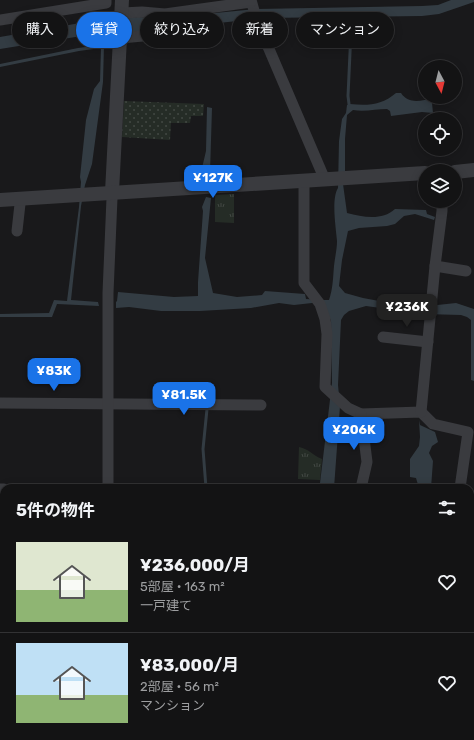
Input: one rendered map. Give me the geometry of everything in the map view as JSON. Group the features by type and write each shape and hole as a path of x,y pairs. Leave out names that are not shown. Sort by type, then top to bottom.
{"street":[{"path":"0,20 106,3 106,0"},
{"path":"122,10 165,14 251,3 325,180"},
{"path":"108,484 108,293 118,48"},
{"path":"462,171 474,170"},
{"path":"0,200 112,195 418,173"},
{"path":"304,181 304,283 320,304 325,319 327,334 325,387 348,408 361,414 421,412 433,424 471,432 461,484"},
{"path":"17,231 20,204"},
{"path":"421,412 442,208"},
{"path":"435,266 466,271"},
{"path":"383,337 428,342"},
{"path":"0,403 261,405"},
{"path":"361,414 367,462 362,484"}],"green space":[{"path":"124,101 204,104 203,116 191,116 190,123 171,123 170,140 122,137"},
{"path":"234,194 234,223 215,222 215,195"},
{"path":"299,447 322,459 320,480 298,479"}],"shaded area":[{"path":"451,0 474,0 474,2 439,14 422,16 394,16 394,12 296,12 296,18 288,18 288,12 232,12 232,22 224,22 224,12 257,9 438,5"},
{"path":"132,17 139,17 140,31 132,32"},
{"path":"76,24 76,37 68,38 68,25"},
{"path":"12,35 12,47 0,49 0,37"},
{"path":"78,48 101,48 0,67 0,64"},
{"path":"101,48 104,48 103,82 92,164 85,185 81,206 71,300 98,302 99,306 57,304 52,317 0,317 0,314 49,313 54,300 67,301 79,207 80,177 86,120 94,89 100,81"},
{"path":"396,93 401,93 408,99 418,101 418,104 432,104 433,112 418,112 391,116 390,111 387,109 366,111 353,110 347,115 345,173 343,184 347,213 359,216 378,217 390,213 395,209 426,210 427,214 435,217 434,220 415,214 404,216 395,224 359,228 348,231 342,260 339,286 345,293 390,303 428,306 456,303 474,309 474,381 471,380 471,320 467,317 461,315 424,314 366,306 349,311 341,320 338,385 340,406 334,484 323,484 320,483 332,383 331,321 325,305 312,303 294,305 279,303 251,308 200,311 161,311 129,307 116,308 116,302 118,292 174,297 198,296 202,207 206,197 211,198 205,258 213,293 237,297 262,295 265,291 305,294 306,299 329,300 337,244 334,206 338,188 339,141 342,119 346,113 347,105 374,104 385,100"},
{"path":"207,107 212,108 210,173 212,178 211,181 206,182 202,168 206,151"},
{"path":"419,420 420,425 435,432 438,442 432,446 429,453 433,461 431,484 418,484 416,478 410,477 410,459 419,446"}],"waterway":[{"path":"349,104 350,48"},
{"path":"206,484 203,449 208,408"}]}
